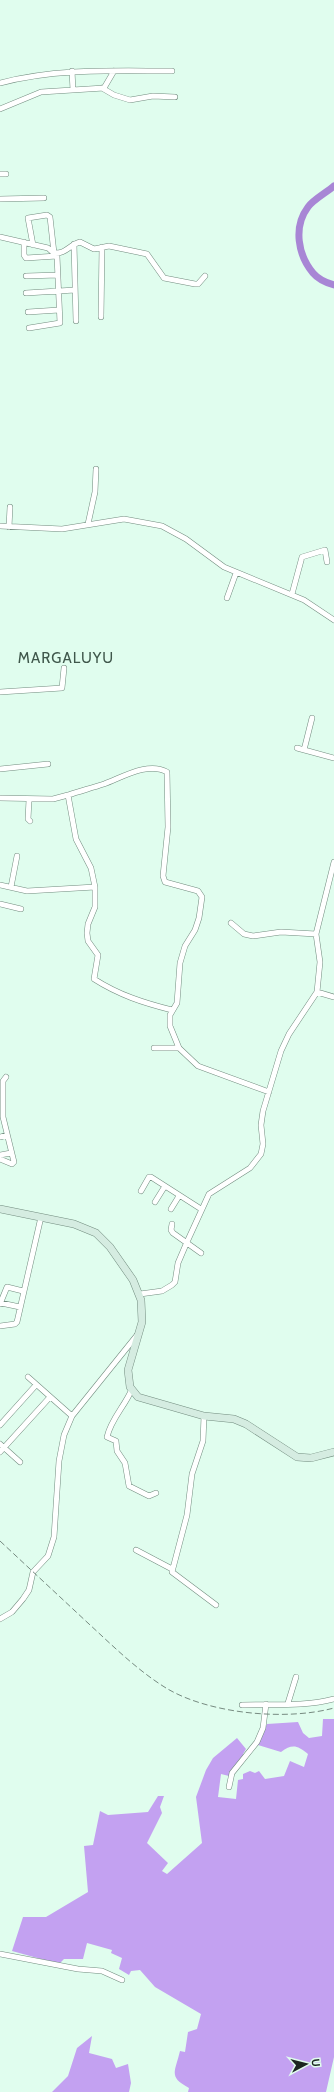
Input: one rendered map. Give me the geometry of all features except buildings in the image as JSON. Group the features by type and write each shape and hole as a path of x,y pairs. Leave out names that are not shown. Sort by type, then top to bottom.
{"street":[{"path":"0,83 32,76 72,71 172,71"},
{"path":"72,71 73,90"},
{"path":"102,88 114,71"},
{"path":"0,109 39,93 102,88 114,95 130,100 153,96 175,97"},
{"path":"0,199 44,198"},
{"path":"29,328 59,325 58,275 49,216 31,216 28,218 34,245"},
{"path":"0,236 48,248 55,254"},
{"path":"24,242 24,255 26,258 63,253 74,244 80,242 94,249 109,246 147,254 164,278 169,280 198,284 205,276"},
{"path":"74,244 76,322"},
{"path":"101,317 102,247"},
{"path":"26,276 58,275"},
{"path":"26,293 75,290"},
{"path":"28,312 59,310"},
{"path":"88,524 95,492 96,469"},
{"path":"9,527 10,507"},
{"path":"0,526 62,529 124,519 162,526 186,539 207,555 236,573 292,594 334,620"},
{"path":"292,594 302,557 325,550 327,562"},
{"path":"227,598 236,573"},
{"path":"0,692 62,688 64,668"},
{"path":"304,750 312,718"},
{"path":"297,748 334,758"},
{"path":"0,769 48,764"},
{"path":"0,798 29,800 53,799 103,785 139,770 163,770 168,775 168,827 163,876 165,882 198,891 202,897 195,930 185,946 180,963 177,1003 172,1010 169,1021 179,1048 198,1066 269,1092"},
{"path":"68,795 76,839 91,868 95,887 95,907 88,924 87,933 88,941 98,955 94,979 120,994 172,1010"},
{"path":"29,800 28,817 30,822"},
{"path":"11,887 17,856"},
{"path":"140,1294 162,1291 172,1285 178,1263 201,1209 214,1190 250,1168 261,1154 263,1144 261,1125 269,1092 285,1042 317,992 320,982 320,962 316,934 334,862"},
{"path":"0,886 26,891 95,887"},
{"path":"0,904 21,908"},
{"path":"231,923 244,934 253,936 281,932 316,934"},
{"path":"317,992 334,996"},
{"path":"154,1048 179,1048"},
{"path":"0,1086 4,1079 1,1100 2,1117 13,1163 0,1159"},
{"path":"0,1137 7,1135"},
{"path":"0,1155 11,1152"},
{"path":"141,1191 150,1177 201,1209"},
{"path":"156,1202 165,1186"},
{"path":"171,1210 179,1196"},
{"path":"0,1209 74,1224 96,1233 110,1247 133,1280 140,1294 142,1322 128,1370 129,1383 138,1397 204,1416 229,1418 240,1421 297,1457 311,1458 334,1452"},
{"path":"0,1326 15,1324 41,1217"},
{"path":"172,1224 171,1231 201,1253"},
{"path":"20,1308 1,1303 7,1287 23,1291"},
{"path":"0,1619 12,1612 24,1600 29,1590 33,1572 48,1556 54,1537 59,1461 64,1435 72,1416 139,1333"},
{"path":"28,1377 72,1416"},
{"path":"0,1425 36,1385"},
{"path":"132,1389 126,1403 115,1418 107,1437 116,1440 117,1451 126,1463 129,1486 148,1496 152,1496 156,1493"},
{"path":"20,1462 1,1448 50,1398"},
{"path":"172,1569 187,1515 192,1474 203,1441 204,1416"},
{"path":"136,1550 172,1569 175,1575 216,1605"},
{"path":"288,1704 296,1678"},
{"path":"242,1705 311,1705 334,1699"},
{"path":"228,1787 232,1773 257,1742 264,1728 266,1704"},
{"path":"0,1954 78,1969 102,1970 122,1980"}],"shaded area":[{"path":"323,1719 334,1719 334,2057 326,2092 188,2092 189,2088 178,2081 175,2069 180,2051 185,2052 188,2032 197,2029 201,2014 155,1987 140,1970 131,1971 129,1975 119,1969 122,1958 111,1953 112,1950 87,1943 83,1959 64,1959 59,1964 12,1951 23,1917 46,1917 88,1892 84,1846 93,1845 100,1811 108,1815 148,1812 158,1796 164,1796 160,1807 162,1813 147,1843 168,1863 162,1871 167,1874 202,1843 196,1797 206,1770 213,1758 237,1738 246,1749 243,1754 245,1756 229,1776 221,1774 218,1797 236,1799 238,1780 243,1779 243,1774 250,1771 255,1773 259,1771 265,1779 284,1776 290,1761 304,1767 308,1754 298,1747 291,1747 281,1752 258,1745 267,1724 298,1722 303,1733 309,1738 322,1736"},
{"path":"92,2036 89,2053 112,2059 116,2068 128,2064 131,2083 129,2092 52,2092 68,2076 77,2048"}],"waterway":[{"path":"334,186 313,201 308,207 300,223 299,232 301,249 308,266 317,277 334,285"}],"railway":[{"path":"0,1541 126,1658 145,1674 166,1688 184,1697 204,1704 248,1713 294,1714 334,1708"}],"district":[{"name":"MARGALUYU","path":"66,658"}]}
